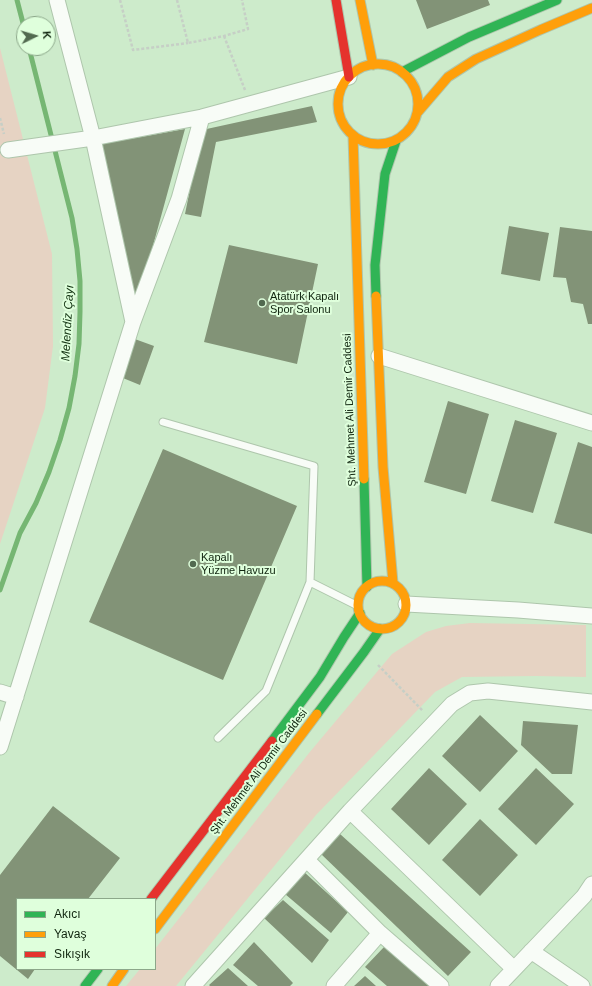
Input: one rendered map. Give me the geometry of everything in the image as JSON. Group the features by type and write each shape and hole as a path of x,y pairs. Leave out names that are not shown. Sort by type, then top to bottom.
{"main road":[{"path":"336,0 349,77"},
{"path":"360,0 373,65"},
{"path":"402,72 469,37 557,0"},
{"path":"418,112 448,77 476,59 592,8"},
{"path":"373,65 387,65 402,72 414,86 418,100 418,112 414,123 404,136 396,141 382,144 372,144 353,136 344,125 339,112 339,98 344,83 358,70 373,65"},
{"name":"Şht. Mehmet Ali Demir Caddesi","path":"353,136 367,587"},
{"path":"393,583 384,468 375,265 385,174 396,141"},
{"path":"381,581 393,583 404,594 406,610 403,619 389,628 374,628 363,620 359,610 360,598 363,591 372,583 381,581"},
{"name":"Şht. Mehmet Ali Demir Caddesi","path":"152,898 320,677 359,610"},
{"name":"Şht. Mehmet Ali Demir Caddesi","path":"156,928 380,629"},
{"path":"85,986 97,970"},
{"path":"112,986 123,970"}],"street":[{"path":"57,0 93,138 133,322"},
{"path":"8,150 93,138 202,117 349,77"},
{"path":"0,747 133,322 179,199 202,117"},
{"path":"379,356 592,423"},
{"path":"406,604 518,610 592,616"},
{"path":"193,986 350,811 452,704 470,693 488,690 592,702"},
{"path":"0,692 16,697"},
{"path":"350,811 514,969"},
{"path":"307,860 380,933 442,986"},
{"path":"498,986 589,892"},
{"path":"334,986 380,933"},
{"path":"531,951 582,986"}],"lane":[{"path":"164,422 314,466 310,582 266,691 218,738"},
{"path":"310,582 359,610"}],"path":[{"path":"120,0 133,50 188,43 224,36 248,29 242,0"},
{"path":"177,0 188,43"},
{"path":"224,36 250,104"},
{"path":"364,652 435,722"}],"shaded area":[{"path":"0,48 52,254 53,346 45,408 0,544"},
{"path":"470,623 586,625 586,677 462,677 435,692 316,815 176,986 126,986 139,970 156,970 156,948 309,753 392,654 426,632 446,626"}],"building":[{"path":"416,0 488,0 490,5 427,29"},
{"path":"312,106 317,122 216,142 201,217 185,214 202,130"},
{"path":"185,129 140,293 132,295 102,144"},
{"path":"509,226 549,233 540,281 501,274"},
{"path":"560,227 592,231 592,324 588,324 583,304 571,302 566,278 553,277"},
{"name":"Atatürk Kapalı Spor Salonu","path":"229,245 318,264 297,364 204,342"},
{"path":"132,338 154,346 140,385 118,376"},
{"path":"448,401 489,414 466,494 424,482"},
{"path":"515,420 557,433 533,513 491,501"},
{"path":"578,442 592,447 592,534 554,523"},
{"name":"Kapalı Yüzme Havuzu","path":"163,449 297,506 223,680 89,622"},
{"path":"480,715 518,751 480,792 442,756"},
{"path":"523,721 578,725 572,774 552,774 521,745"},
{"path":"429,768 467,804 429,845 391,809"},
{"path":"536,768 574,804 536,845 498,809"},
{"path":"53,806 120,858 89,898 16,898 16,969 0,956 0,875"},
{"path":"480,819 518,855 480,896 442,860"},
{"path":"340,834 471,952 448,976 321,854"},
{"path":"303,871 348,912 331,933 285,894"},
{"path":"283,900 329,940 312,963 264,918"},
{"path":"254,942 293,983 290,986 258,986 233,965"},
{"path":"384,947 429,986 387,986 365,967"},
{"path":"228,968 248,986 209,985"},
{"path":"17,970 34,970 28,979"},
{"path":"365,976 376,986 354,986"}],"waterway":[{"name":"Melendiz Çayı","path":"17,0 21,16"},
{"name":"Melendiz Çayı","path":"0,590 20,533 36,503 60,440 69,408 79,344 80,281 72,218 31,56"}],"traffic: fast":[{"path":"402,72 469,37 557,0"},
{"path":"376,296 375,265 385,174 396,141"},
{"path":"364,479 367,587"},
{"path":"272,741 320,677 360,613"},
{"path":"317,714 380,629"},
{"path":"85,986 97,970"}],"traffic: slow":[{"path":"360,0 373,65"},
{"path":"418,112 448,77 476,59 592,8"},
{"path":"378,64 393,67 406,76 415,89 418,104 415,119 406,132 393,141 378,144 363,141 350,132 341,119 338,104 341,89 350,76 363,67 378,64"},
{"path":"353,136 364,479"},
{"path":"376,296 383,467 393,583"},
{"path":"377,581 387,581 399,588 406,600 406,605 406,610 399,622 387,629 377,629 369,625 362,618 358,610 358,600 362,592 369,585 377,581"},
{"path":"156,928 317,714"},
{"path":"112,986 123,970"}],"traffic: jam":[{"path":"336,0 349,77"},
{"path":"152,898 272,741"}],"place":[{"name":"Atatürk Kapalı Spor Salonu","path":"262,303"},
{"name":"Kapalı Yüzme Havuzu","path":"193,564"}]}
